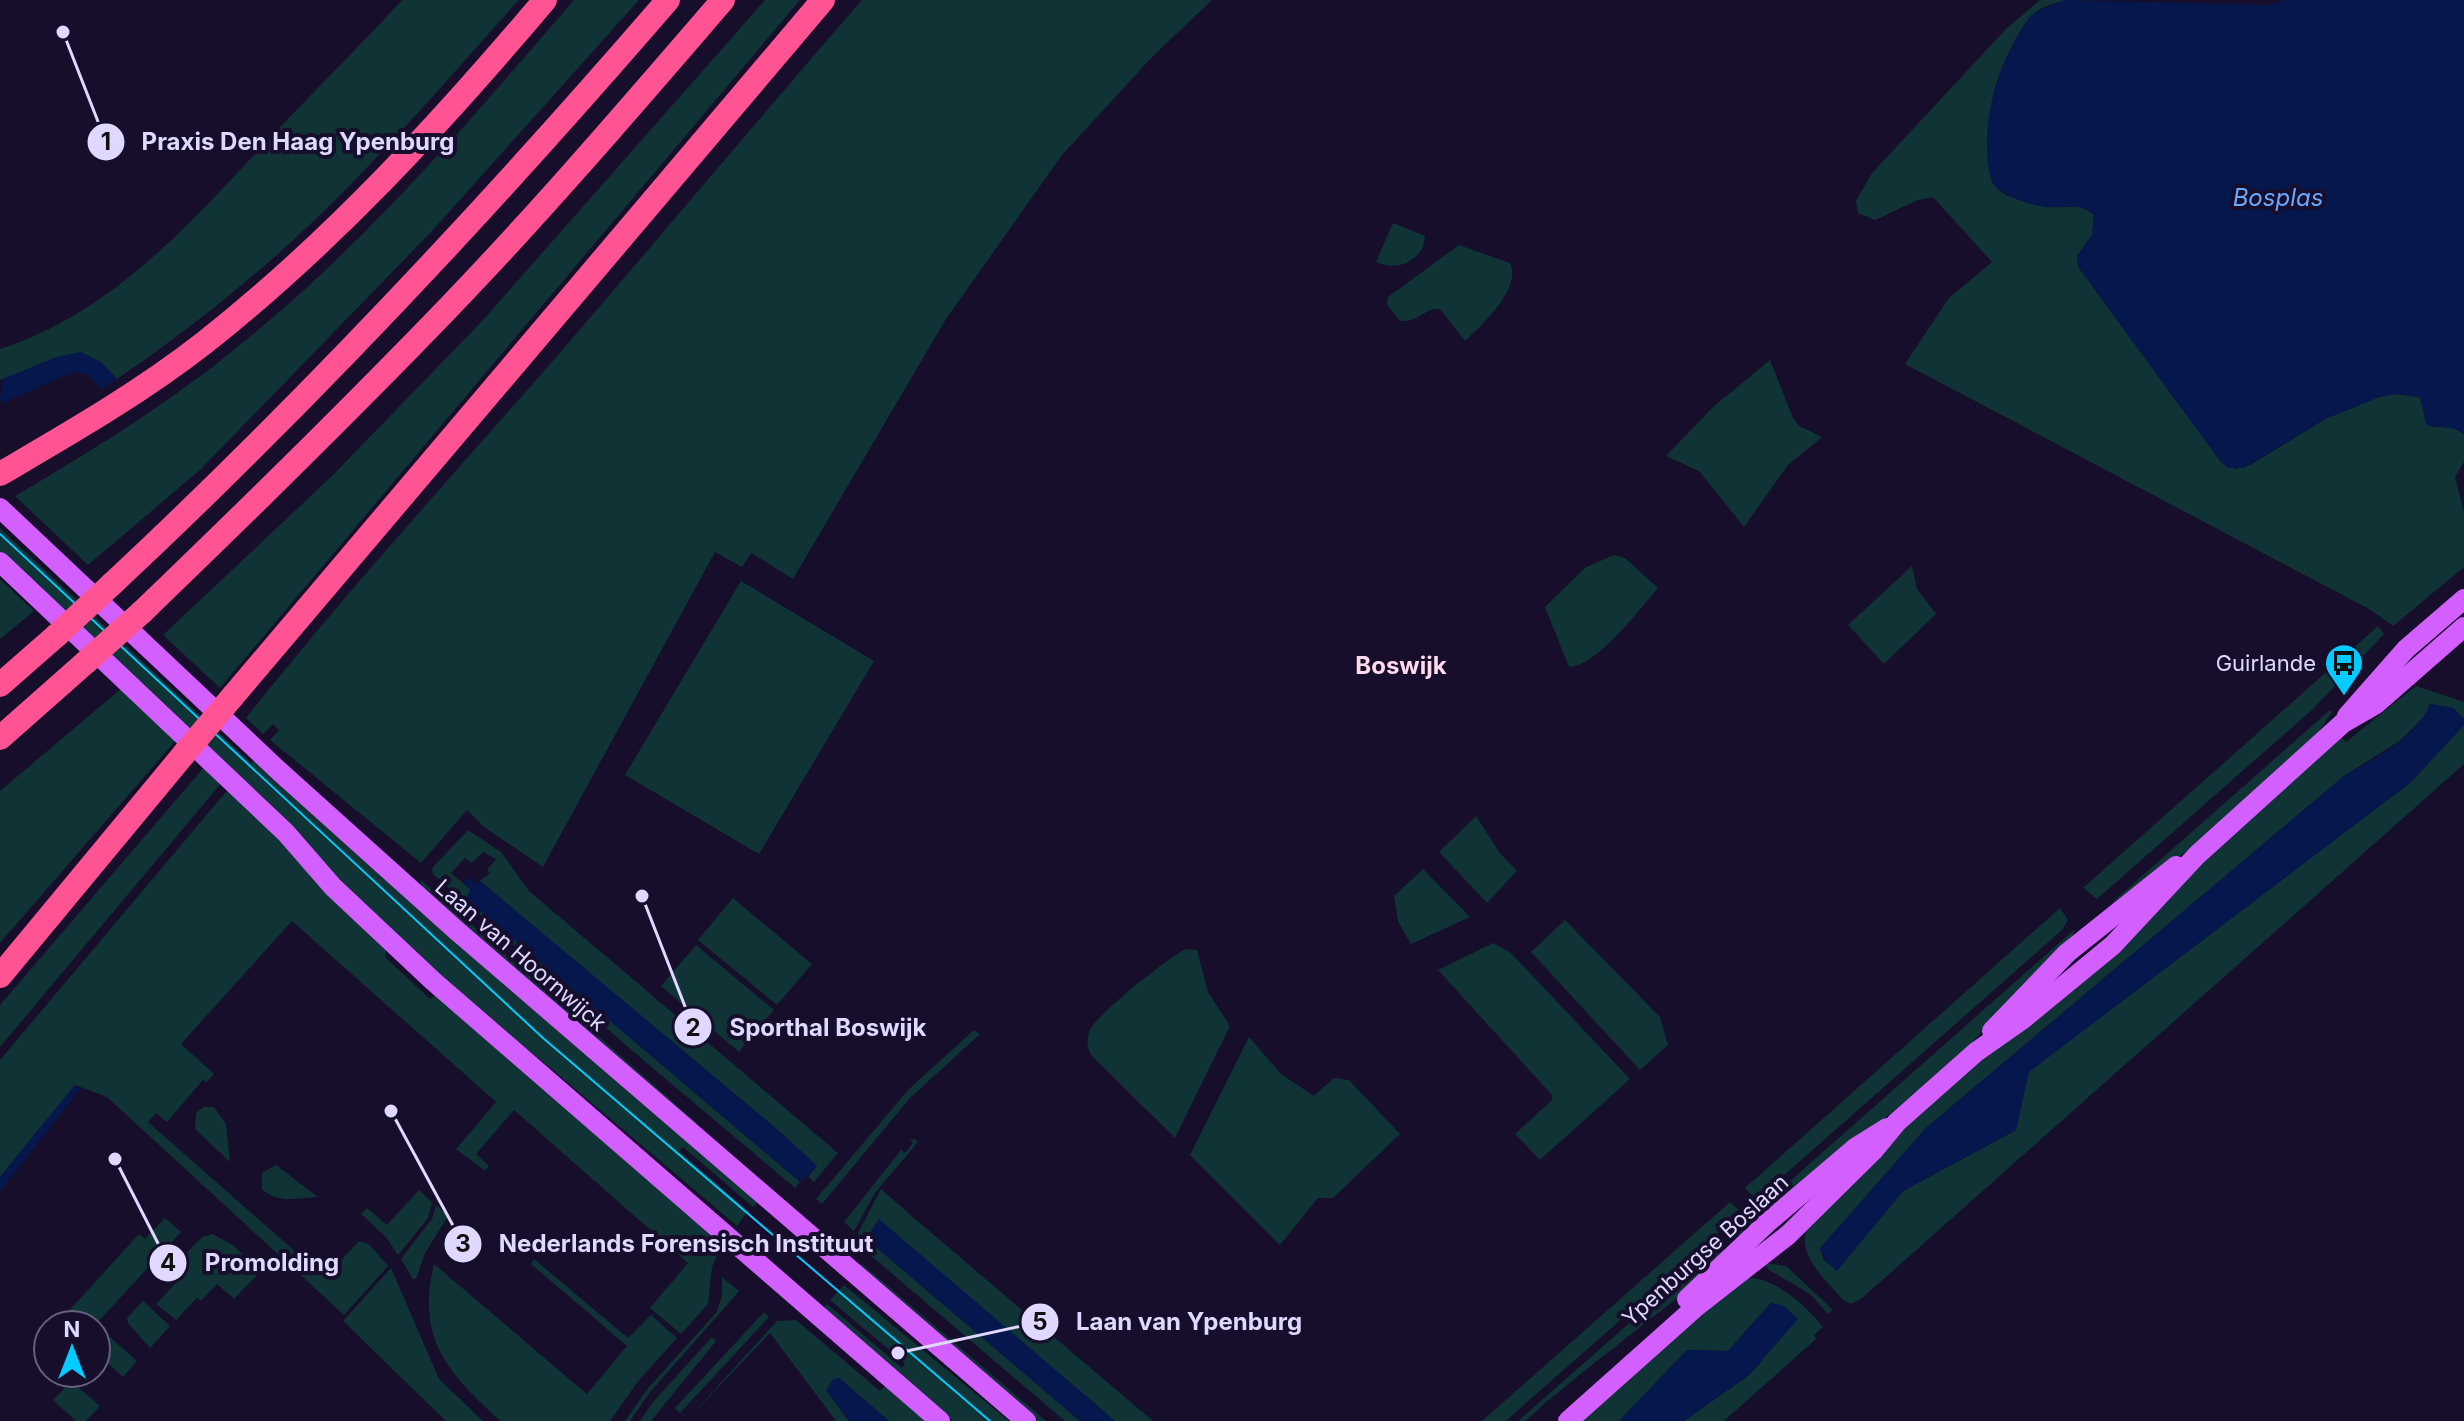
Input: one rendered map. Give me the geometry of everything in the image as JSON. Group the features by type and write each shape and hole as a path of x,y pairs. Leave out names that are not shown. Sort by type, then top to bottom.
{"highway":[{"path":"0,474 119,403 202,344 280,279 374,190 545,0"},
{"path":"3,682 252,451 399,301 668,0"},
{"path":"0,738 142,612 296,464 454,302 606,136 723,0"},
{"path":"0,976 184,754 823,0"}],"main road":[{"name":"Laan van Hoornwijck","path":"0,508 445,921 1026,1421"},
{"path":"0,562 277,825 333,887 444,991 940,1421"},
{"name":"Ypenburgse Boslaan","path":"2343,723 2354,706 2406,649 2464,599"},
{"name":"Ypenburgse Boslaan","path":"1568,1421 1697,1306 1788,1235 1873,1151 1897,1122 1976,1052 1998,1023 2067,953 2164,876 2197,855 2343,723 2376,704 2464,627"},
{"name":"Ypenburgse Boslaan","path":"1550,1421 1767,1223 1855,1148 1897,1122"}],"green space":[{"path":"402,0 519,0 336,199 253,276 157,351 117,379 103,367 74,358 46,363 0,380 0,349 41,333 79,312 148,261 211,201"},
{"path":"574,0 639,0 432,231 201,469 88,565 15,496 162,403 219,362 291,302 418,177"},
{"path":"765,0 800,0 220,688 163,635 333,475 483,320"},
{"path":"862,0 1212,0 1153,56 1062,155 946,319 793,579 751,553 742,567 715,552 543,867 484,827 467,810 421,863 270,740 279,730 273,724 263,734 246,718 361,580"},
{"path":"2040,0 2065,0 2032,15 2000,73 1989,129 1989,160 1995,185 2001,192 2024,201 2048,207 2077,207 2094,215 2092,235 2077,256 2235,469 2252,464 2325,419 2379,397 2395,394 2420,397 2429,426 2454,428 2464,434 2464,462 2455,477 2464,512 2464,567 2393,626 2369,609 1905,364 1949,298 1992,262 1933,197 1918,200 1875,220 1858,213 1856,201 1872,173 2007,28"},
{"path":"1393,223 1425,236 1423,247 1414,258 1390,266 1376,262"},
{"path":"1459,245 1510,263 1512,273 1506,295 1465,341 1440,309 1404,321 1399,320 1387,304 1388,297"},
{"path":"1770,360 1793,418 1799,426 1822,437 1788,465 1744,527 1699,471 1666,456 1713,407"},
{"path":"0,528 251,763 256,759 758,1202 753,1207 683,1147 679,1151 748,1211 737,1226 465,1000 371,913 302,843 270,804 0,551"},
{"path":"1614,555 1625,558 1658,588 1605,647 1580,664 1569,667 1545,607 1586,567"},
{"path":"1912,566 1917,589 1936,614 1884,664 1848,625"},
{"path":"0,579 34,611 0,639"},
{"path":"741,581 874,661 759,854 625,775"},
{"path":"2378,626 2384,634 2313,709 2097,899 2083,888"},
{"path":"2416,686 2464,702 2464,719 2453,708 2430,704 2425,716 2401,740 2344,776 1926,1128 1820,1249 1824,1260 1837,1270 1903,1191 2016,1130 2028,1072 2411,782 2464,725 2464,764 1861,1299 1851,1304 1843,1300 1809,1258 1805,1238 1807,1228 1901,1128 2341,736 2346,742"},
{"path":"122,688 177,739 0,943 0,791"},
{"path":"2330,710 2332,712 2316,736 2207,837 2108,906"},
{"path":"206,765 223,781 0,1047 0,1005"},
{"path":"230,787 386,947 385,957 430,999 437,993 722,1243 712,1267 708,1304 681,1334 650,1308 688,1263 514,1110 476,1154 489,1166 485,1171 456,1149 496,1102 292,921 181,1044 214,1074 207,1082 203,1080 167,1122 156,1113 148,1122 314,1268 317,1266 327,1275 359,1241 370,1245 388,1266 344,1315 107,1097 75,1085 0,1177 0,1060"},
{"path":"1476,816 1499,852 1517,871 1487,903 1439,852"},
{"path":"468,830 501,852 529,891 838,1153 814,1182 808,1177 817,1166 779,1131 480,881 490,873 487,870 496,859 483,852 472,863 465,858 451,873 471,890 467,899 800,1182 795,1188 629,1048 433,874 432,868"},
{"path":"1423,869 1470,917 1411,944 1398,921 1394,896"},
{"path":"421,880 698,1124 694,1128 420,888"},
{"path":"733,898 812,964 777,1005 698,940"},
{"path":"2060,908 2068,920 2062,930 1756,1200 1745,1188"},
{"path":"1565,920 1660,1017 1668,1045 1640,1070 1531,952"},
{"path":"2075,929 2071,939 1957,1058 1741,1238 1738,1237 1738,1227"},
{"path":"1493,943 1510,952 1630,1079 1540,1160 1515,1134 1552,1100 1552,1095 1438,970"},
{"path":"696,945 774,1010 739,1052 661,986"},
{"path":"1186,949 1197,950 1208,992 1230,1026 1175,1138 1091,1055 1088,1040 1095,1022 1119,999"},
{"path":"974,1030 980,1034 910,1098 822,1204 816,1199 908,1090"},
{"path":"1249,1037 1281,1074 1314,1096 1334,1078 1349,1080 1400,1134 1333,1198 1318,1198 1280,1245 1190,1155"},
{"path":"204,1107 214,1107 226,1124 230,1162 195,1129 196,1113"},
{"path":"910,1140 918,1142 875,1193 854,1231 844,1222 901,1150 905,1153 913,1143"},
{"path":"276,1165 318,1197 296,1199 268,1194 262,1189 262,1173"},
{"path":"881,1189 1153,1421 1115,1421 878,1220 867,1239 1080,1421 1065,1421 863,1249 858,1233"},
{"path":"419,1190 432,1202 428,1218 398,1255 386,1237 361,1214 367,1208 387,1225"},
{"path":"1730,1202 1739,1210 1716,1229 1719,1233 1506,1421 1482,1421"},
{"path":"436,1205 448,1216 425,1253 416,1279 413,1279 401,1259 432,1219"},
{"path":"165,1218 181,1232 110,1309 71,1309 139,1234 145,1239"},
{"path":"212,1234 233,1245 260,1272 234,1299 217,1284 201,1301 197,1298 176,1320 156,1304 188,1270 180,1260 202,1237"},
{"path":"1719,1244 1728,1254 1525,1421 1518,1421"},
{"path":"534,1259 628,1338 651,1315 677,1338 639,1380 610,1421 500,1421 451,1370 440,1352 429,1313 434,1264 587,1394 627,1346 531,1264"},
{"path":"1764,1263 1786,1266 1833,1310 1828,1314 1810,1294 1769,1270"},
{"path":"862,1264 1046,1421 1037,1421 858,1268"},
{"path":"391,1268 439,1379 483,1421 446,1421 343,1321"},
{"path":"722,1277 739,1291 650,1392 630,1421 625,1421 649,1387 716,1313 722,1296"},
{"path":"1748,1278 1769,1282 1779,1288 1799,1302 1823,1327 1814,1335 1816,1339 1724,1421 1684,1421 1749,1375 1761,1362 1782,1309 1771,1303 1728,1351 1687,1350 1619,1421 1571,1421 1618,1379"},
{"path":"844,1285 1009,1421 953,1421 823,1308 827,1304 902,1368 905,1363 830,1300"},
{"path":"143,1301 170,1326 150,1348 127,1318"},
{"path":"764,1312 769,1317 680,1413 675,1408"},
{"path":"796,1320 880,1391 887,1384 931,1421 889,1421 839,1378 826,1390 849,1421 836,1421 770,1333 686,1421 777,1321"},
{"path":"712,1337 716,1341 651,1421 640,1421 653,1402"},
{"path":"112,1339 137,1361 123,1377 112,1367"},
{"path":"63,1389 80,1389 100,1406 86,1421 76,1421 53,1400"}],"water":[{"name":"Bosplas","path":"2065,0 2269,5 2283,0 2464,0 2464,434 2456,429 2426,424 2420,397 2395,394 2379,397 2325,419 2244,468 2228,468 2220,461 2078,267 2077,256 2092,235 2094,215 2079,207 2027,203 2004,193 1992,183 1987,141 1989,119 2008,54 2035,12"},
{"path":"81,352 101,362 117,379 103,389 88,375 75,371 3,403 0,399 3,379 56,357"},
{"path":"2430,704 2453,708 2464,719 2464,725 2411,782 2029,1072 2016,1130 1903,1191 1837,1271 1824,1260 1826,1257 1819,1249 1926,1128 2344,776 2405,737 2424,716"},
{"path":"468,877 476,884 480,881 817,1166 800,1182 466,899 471,890 463,883"},
{"path":"75,1085 80,1089 0,1191 0,1177"},
{"path":"879,1219 1115,1421 1080,1421 866,1239"},
{"path":"1771,1303 1784,1306 1798,1319 1749,1375 1684,1421 1619,1421 1687,1350 1728,1351"},
{"path":"839,1378 889,1421 849,1421 826,1390 833,1379"}],"tram line":[{"path":"0,534 543,1038 990,1421"}],"place":[{"name":"Praxis Den Haag Ypenburg","path":"63,32"},
{"name":"Guirlande","path":"2344,697"},
{"name":"Sporthal Boswijk","path":"642,896"},
{"name":"Nederlands Forensisch Instituut","path":"391,1111"},
{"name":"Promolding","path":"115,1159"},
{"name":"Laan van Ypenburg","path":"898,1353"}],"district":[{"name":"Boswijk","path":"1401,665"}]}
